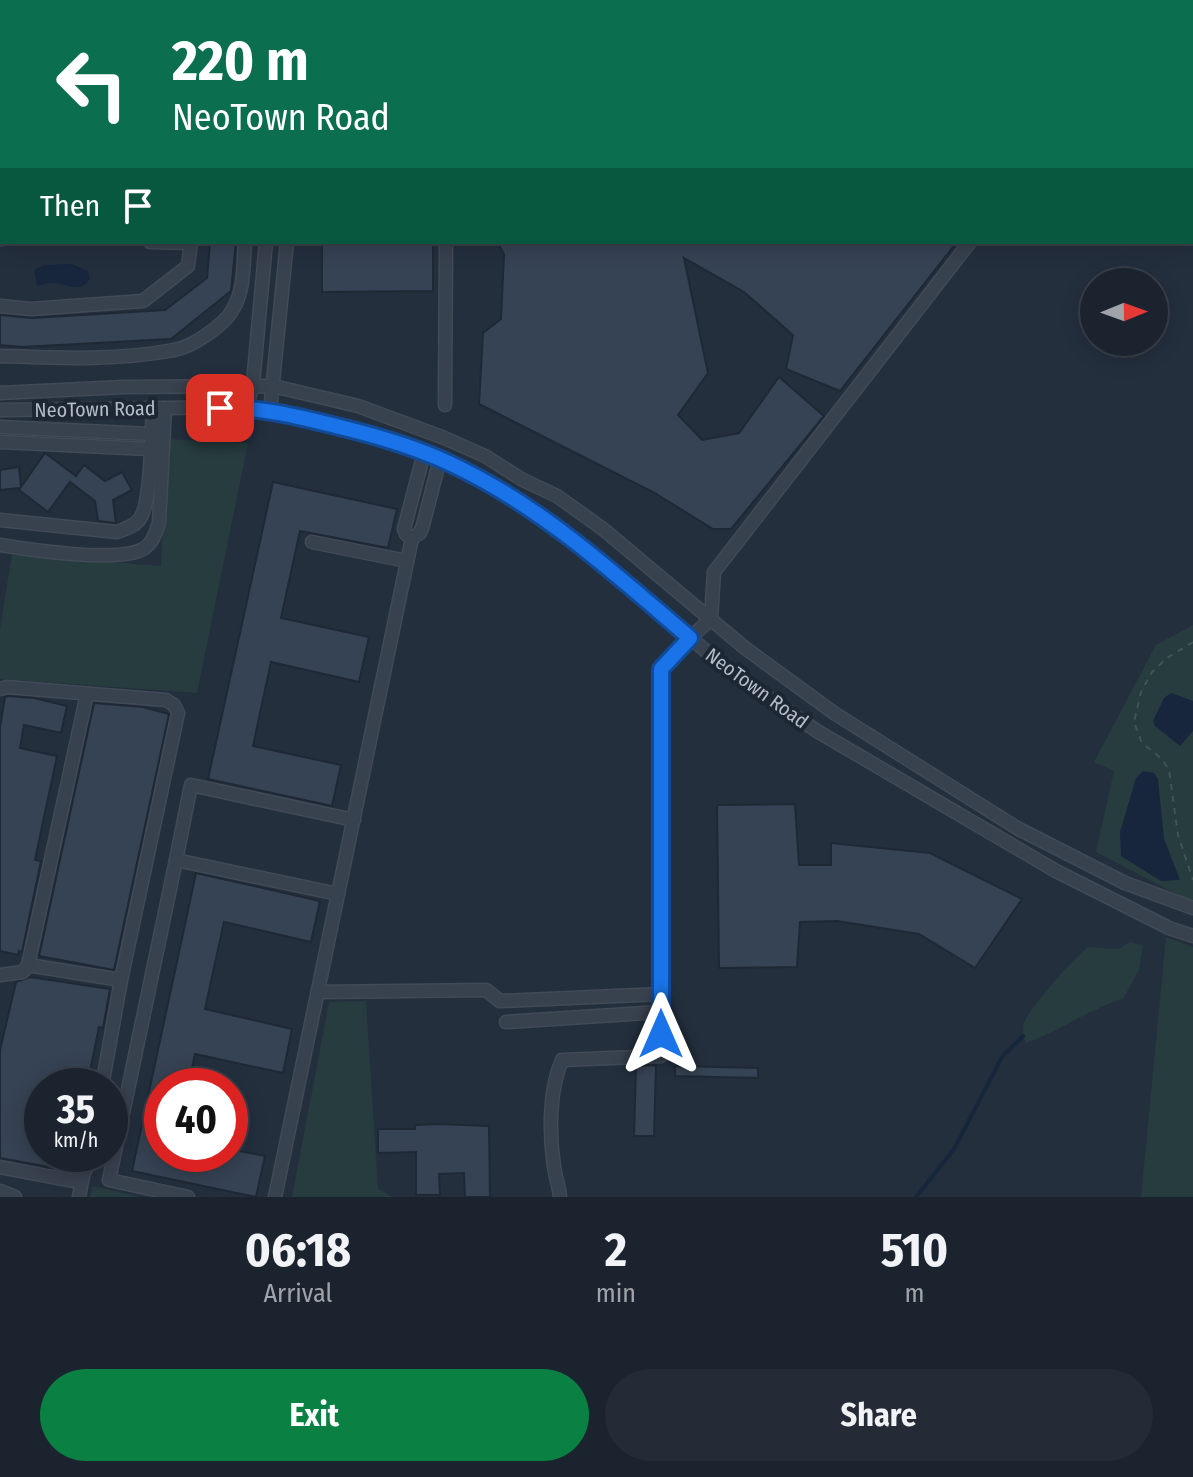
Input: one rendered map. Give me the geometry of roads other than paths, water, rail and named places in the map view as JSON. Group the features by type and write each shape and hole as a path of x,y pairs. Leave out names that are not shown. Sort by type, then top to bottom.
{"street":[{"path":"0,306 31,309 143,301 188,266 191,244"},
{"path":"0,356 121,356 177,350 223,324 234,307 242,285 245,244"},
{"path":"247,407 253,384 266,244"},
{"path":"270,411 287,244"},
{"path":"445,405 446,244"},
{"path":"560,1197 554,1168 553,1119 555,1077 562,1060 661,1056 661,669 711,619 714,572 968,244"},
{"name":"NeoTown Road","path":"0,393 253,384 358,406 442,437 485,456 523,480 557,496 745,648 834,713 1017,828 1125,883 1193,908"},
{"name":"NeoTown Road","path":"0,410 247,407 382,438 440,459 506,492 585,548 727,669 817,731 1056,871 1169,928 1193,936"},
{"path":"0,520 117,532 126,529 140,519 147,503 149,449 159,408"},
{"path":"0,545 37,551 122,555 142,550 154,539 159,523 159,408"},
{"path":"0,427 151,434"},
{"path":"0,442 149,449"},
{"path":"412,538 404,529 424,453"},
{"path":"275,1197 412,538 420,533 423,525 440,459"},
{"path":"312,542 407,561"},
{"path":"0,689 7,687 166,700 174,705 178,713 105,1068"},
{"path":"0,975 23,972 28,965 87,694"},
{"path":"188,1197 109,1180 191,785 354,820"},
{"path":"176,860 338,894"},
{"path":"28,965 121,980"},
{"path":"318,992 486,990 500,1001 661,994"},
{"path":"506,1022 661,1012"},
{"path":"0,1167 73,1181 83,1176"},
{"path":"79,1197 85,1172"},
{"path":"0,1191 15,1197"}],"water":[{"path":"72,264 88,271 90,279 86,284 77,287 57,283 37,286 34,270 44,265"},
{"path":"1171,693 1193,701 1193,731 1180,746 1153,721 1164,698"},
{"path":"1143,771 1154,773 1158,779 1164,839 1180,880 1161,881 1121,856 1120,832 1136,778"}],"waterway":[{"path":"916,1197 954,1149 1002,1057 1023,1036"}]}
